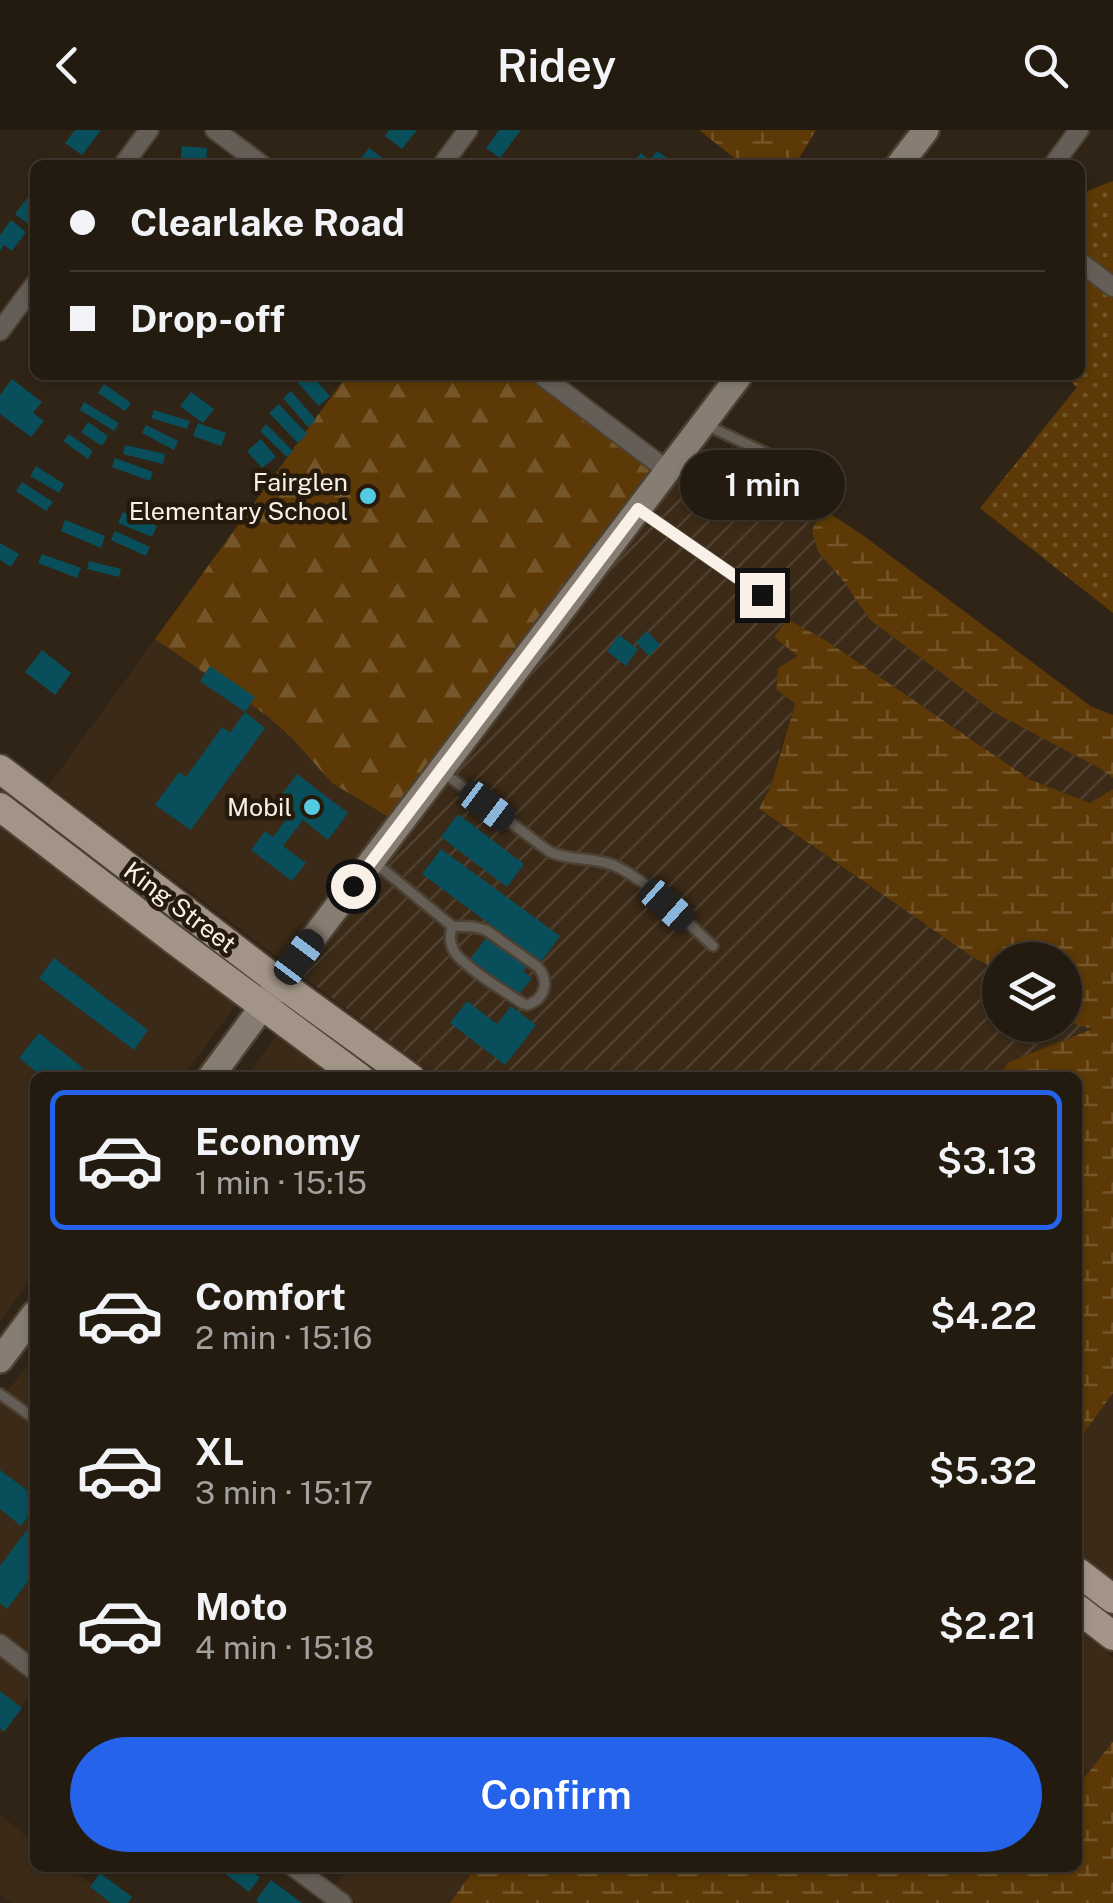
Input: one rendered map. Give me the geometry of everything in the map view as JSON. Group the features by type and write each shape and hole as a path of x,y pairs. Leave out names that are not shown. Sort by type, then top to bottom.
{"main road":[{"name":"King Street","path":"0,769 403,1072"},
{"name":"King Street","path":"0,807 352,1072"},
{"path":"1082,1575 1113,1598"},
{"path":"1082,1613 1113,1636"}],"street":[{"path":"128,160 150,130"},
{"path":"215,130 255,160"},
{"path":"446,160 468,130"},
{"path":"903,160 926,130"},
{"path":"1057,160 1080,130"},
{"path":"1085,266 1113,287"},
{"path":"0,331 30,291"},
{"path":"550,380 667,470"},
{"path":"214,1072 736,380"},
{"path":"0,1360 30,1325"},
{"path":"3,1652 30,1668"},
{"path":"300,1872 342,1903"}],"lane":[{"path":"703,423 810,478"},
{"path":"638,509 762,595"},
{"path":"440,770 550,852 563,858 610,863 624,871 713,946"},
{"path":"372,860 452,926 486,930 538,967 546,984 537,1001 522,1003 461,960 452,948 452,926"},
{"path":"0,1394 30,1415"}],"shaded area":[{"path":"697,444 721,462 732,447 823,509 812,530 818,552 870,620 995,713 1113,778 1113,789 1090,803 1032,780 825,640 775,637 799,656 778,668 776,689 795,704 770,788 759,810 982,962 982,1042 1060,1042 1009,1062 1001,1072 430,1072 297,972"},
{"path":"155,639 266,715 332,783 390,818 282,961 49,785"},
{"path":"0,823 239,1001 186,1072 30,1072 30,1281 0,1321"},
{"path":"279,1032 332,1072 249,1072"},
{"path":"30,1362 30,1656 0,1634 0,1401"},
{"path":"1113,1393 1113,1586 1082,1563 1082,1436"},
{"path":"1082,1633 1113,1657 1113,1741 1082,1781"},
{"path":"0,1656 30,1678 30,1695 0,1735"},
{"path":"0,1815 30,1838 30,1872 74,1872 117,1903 11,1903 0,1895"},
{"path":"346,1872 472,1872 450,1903 356,1903 334,1886"}],"green space":[{"path":"699,130 816,130 798,160 737,160"},
{"path":"1113,181 1113,276 1085,256 1085,192"},
{"path":"1085,277 1113,298 1113,613 980,508 1077,387 1069,380 1085,380"},
{"path":"343,380 533,380 656,473 390,818 332,783 266,715 155,639"},
{"path":"823,509 1092,707 1113,715 1113,778 995,713 870,620 818,552 812,530"},
{"path":"787,619 825,640 1031,780 1090,803 1113,789 1113,1393 1082,1436 1082,1072 1001,1072 1009,1062 1059,1042 1082,1042 1082,1033 1092,1029 1082,1026 1082,942 982,942 982,962 759,809 770,788 795,704 776,689 778,668 798,656 774,637"},
{"path":"1113,1741 1113,1903 450,1903 472,1872 1082,1872 1082,1781"}],"building":[{"path":"75,130 101,130 82,155 65,143"},
{"path":"389,130 417,130 402,149 385,136"},
{"path":"499,130 521,130 500,158 486,148"},
{"path":"182,146 207,148 206,160 181,160"},
{"path":"369,148 385,160 360,160"},
{"path":"657,151 670,160 650,160"},
{"path":"30,194 30,225 15,214"},
{"path":"11,220 26,232 12,251 4,245 0,251 0,235"},
{"path":"12,379 42,402 33,413 44,421 31,437 0,414 0,395"},
{"path":"316,380 330,396 319,406 298,383"},
{"path":"104,384 131,403 125,411 98,393"},
{"path":"291,391 316,420 308,427 283,398"},
{"path":"191,392 214,409 203,423 180,406"},
{"path":"84,402 119,423 114,431 80,410"},
{"path":"279,404 307,434 298,443 269,413"},
{"path":"154,410 190,421 187,429 151,418"},
{"path":"88,422 108,436 102,446 81,432"},
{"path":"198,423 226,433 221,446 193,436"},
{"path":"266,424 293,451 287,457 260,431"},
{"path":"146,425 178,441 174,450 142,433"},
{"path":"69,434 93,451 88,459 63,441"},
{"path":"261,439 276,457 262,468 247,451"},
{"path":"125,445 165,454 163,464 123,454"},
{"path":"115,458 153,472 150,481 112,467"},
{"path":"36,466 64,484 59,493 30,476"},
{"path":"22,482 53,502 46,511 16,491"},
{"path":"123,512 157,526 152,537 118,523"},
{"path":"65,520 105,536 101,548 61,531"},
{"path":"115,531 150,547 146,556 111,540"},
{"path":"0,543 19,554 11,567 0,560"},
{"path":"42,554 81,568 77,578 38,563"},
{"path":"89,561 121,569 119,577 87,569"},
{"path":"647,631 660,645 649,656 636,642"},
{"path":"619,635 638,649 626,666 607,651"},
{"path":"42,650 71,673 55,695 25,672"},
{"path":"210,666 255,697 245,712 200,681"},
{"path":"245,712 265,728 191,830 155,805 179,772 186,777 222,727 230,733"},
{"path":"297,774 348,813 328,840 303,820 283,846 306,863 292,881 251,850 265,831 273,837 292,812 277,801"},
{"path":"458,814 524,864 507,887 441,837"},
{"path":"441,849 560,936 541,962 422,874"},
{"path":"488,935 528,965 523,971 532,978 518,996 470,960"},
{"path":"54,958 148,1030 134,1050 39,978"},
{"path":"467,1001 497,1024 511,1006 536,1025 505,1065 450,1023"},
{"path":"39,1033 88,1072 36,1072 19,1058"},
{"path":"0,1470 30,1492 30,1514 21,1526 0,1509"},
{"path":"30,1526 30,1579 7,1609 0,1603 0,1566"},
{"path":"0,1691 22,1708 4,1732 0,1728"},
{"path":"223,1872 252,1872 260,1877 249,1892"},
{"path":"100,1873 132,1897 128,1903 111,1903 90,1887"},
{"path":"271,1880 302,1903 259,1903 256,1900"}],"place":[{"name":"Fairglen Elementary School","path":"368,496"},
{"name":"Mobil","path":"312,807"}],"route":[{"path":"353,886 638,509 762,595"}]}
